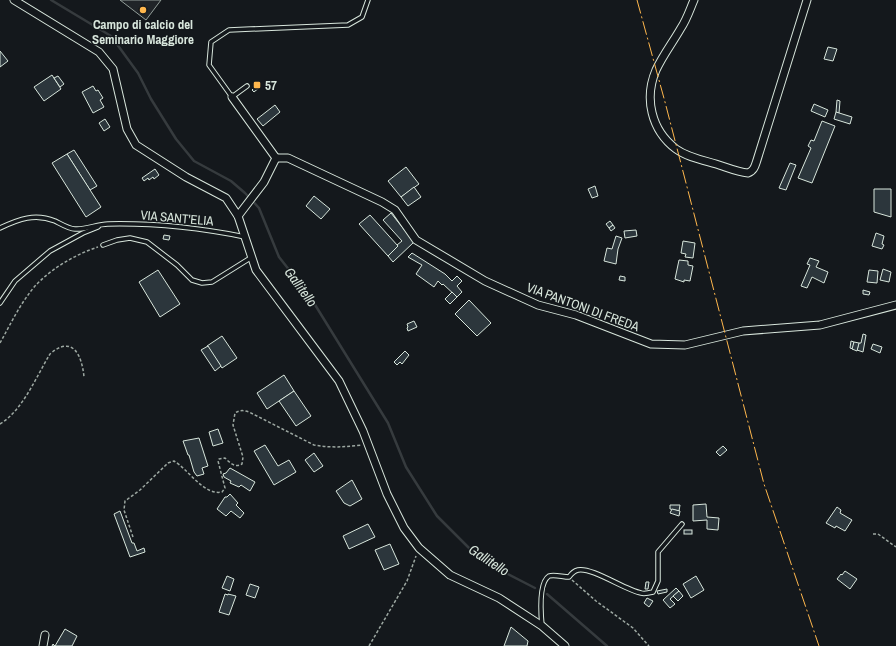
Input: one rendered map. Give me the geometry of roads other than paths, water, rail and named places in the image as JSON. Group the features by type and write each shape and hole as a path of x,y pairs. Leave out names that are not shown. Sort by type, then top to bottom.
{"street":[{"path":"14,0 99,52 113,69 127,128 136,145 186,177 226,198 240,214 256,270 339,381 368,444 387,494 404,528 419,548 450,575 499,598 542,626 566,646"},
{"path":"694,0 682,26 662,57 656,71 650,97 651,111 654,122 661,135 683,153 694,158 748,173 753,170 757,160 807,0"},
{"path":"232,97 276,158 264,182 240,214"},
{"name":"VIA PANTONI DI FREDA","path":"276,158 288,158 382,202 395,210 416,240 485,281 538,305 576,314 651,344 685,345 743,331 820,325 896,305"},
{"path":"43,646 45,635"}],"lane":[{"path":"247,86 232,97 209,65 211,42 229,30 348,25 362,18 368,0"},
{"name":"VIA SANT'ELIA","path":"0,228 15,221 32,216 52,220 74,230 106,224 189,228 219,232 246,238"},
{"name":"VIA SANT'ELIA","path":"0,303 15,281 50,251 83,233 106,224"},
{"path":"103,245 117,240 130,238 147,242 177,265 192,280 202,283 212,282 252,257"},
{"path":"542,626 540,607 545,582 548,577 553,575 568,577 573,572 580,569 591,572 642,594 653,592 658,582 658,552 682,524"}],"waterway":[{"name":"Gallitello","path":"51,0 111,36 138,73 151,99 176,139 194,161 231,181 259,208 279,257 309,295 388,423 406,467 437,516 474,553 504,572 535,588"},
{"name":"Gallitello","path":"547,594 607,646"}],"place":[{"name":"Campo di calcio del Seminario Maggiore","path":"143,10"},
{"name":"57","path":"257,85"}]}
